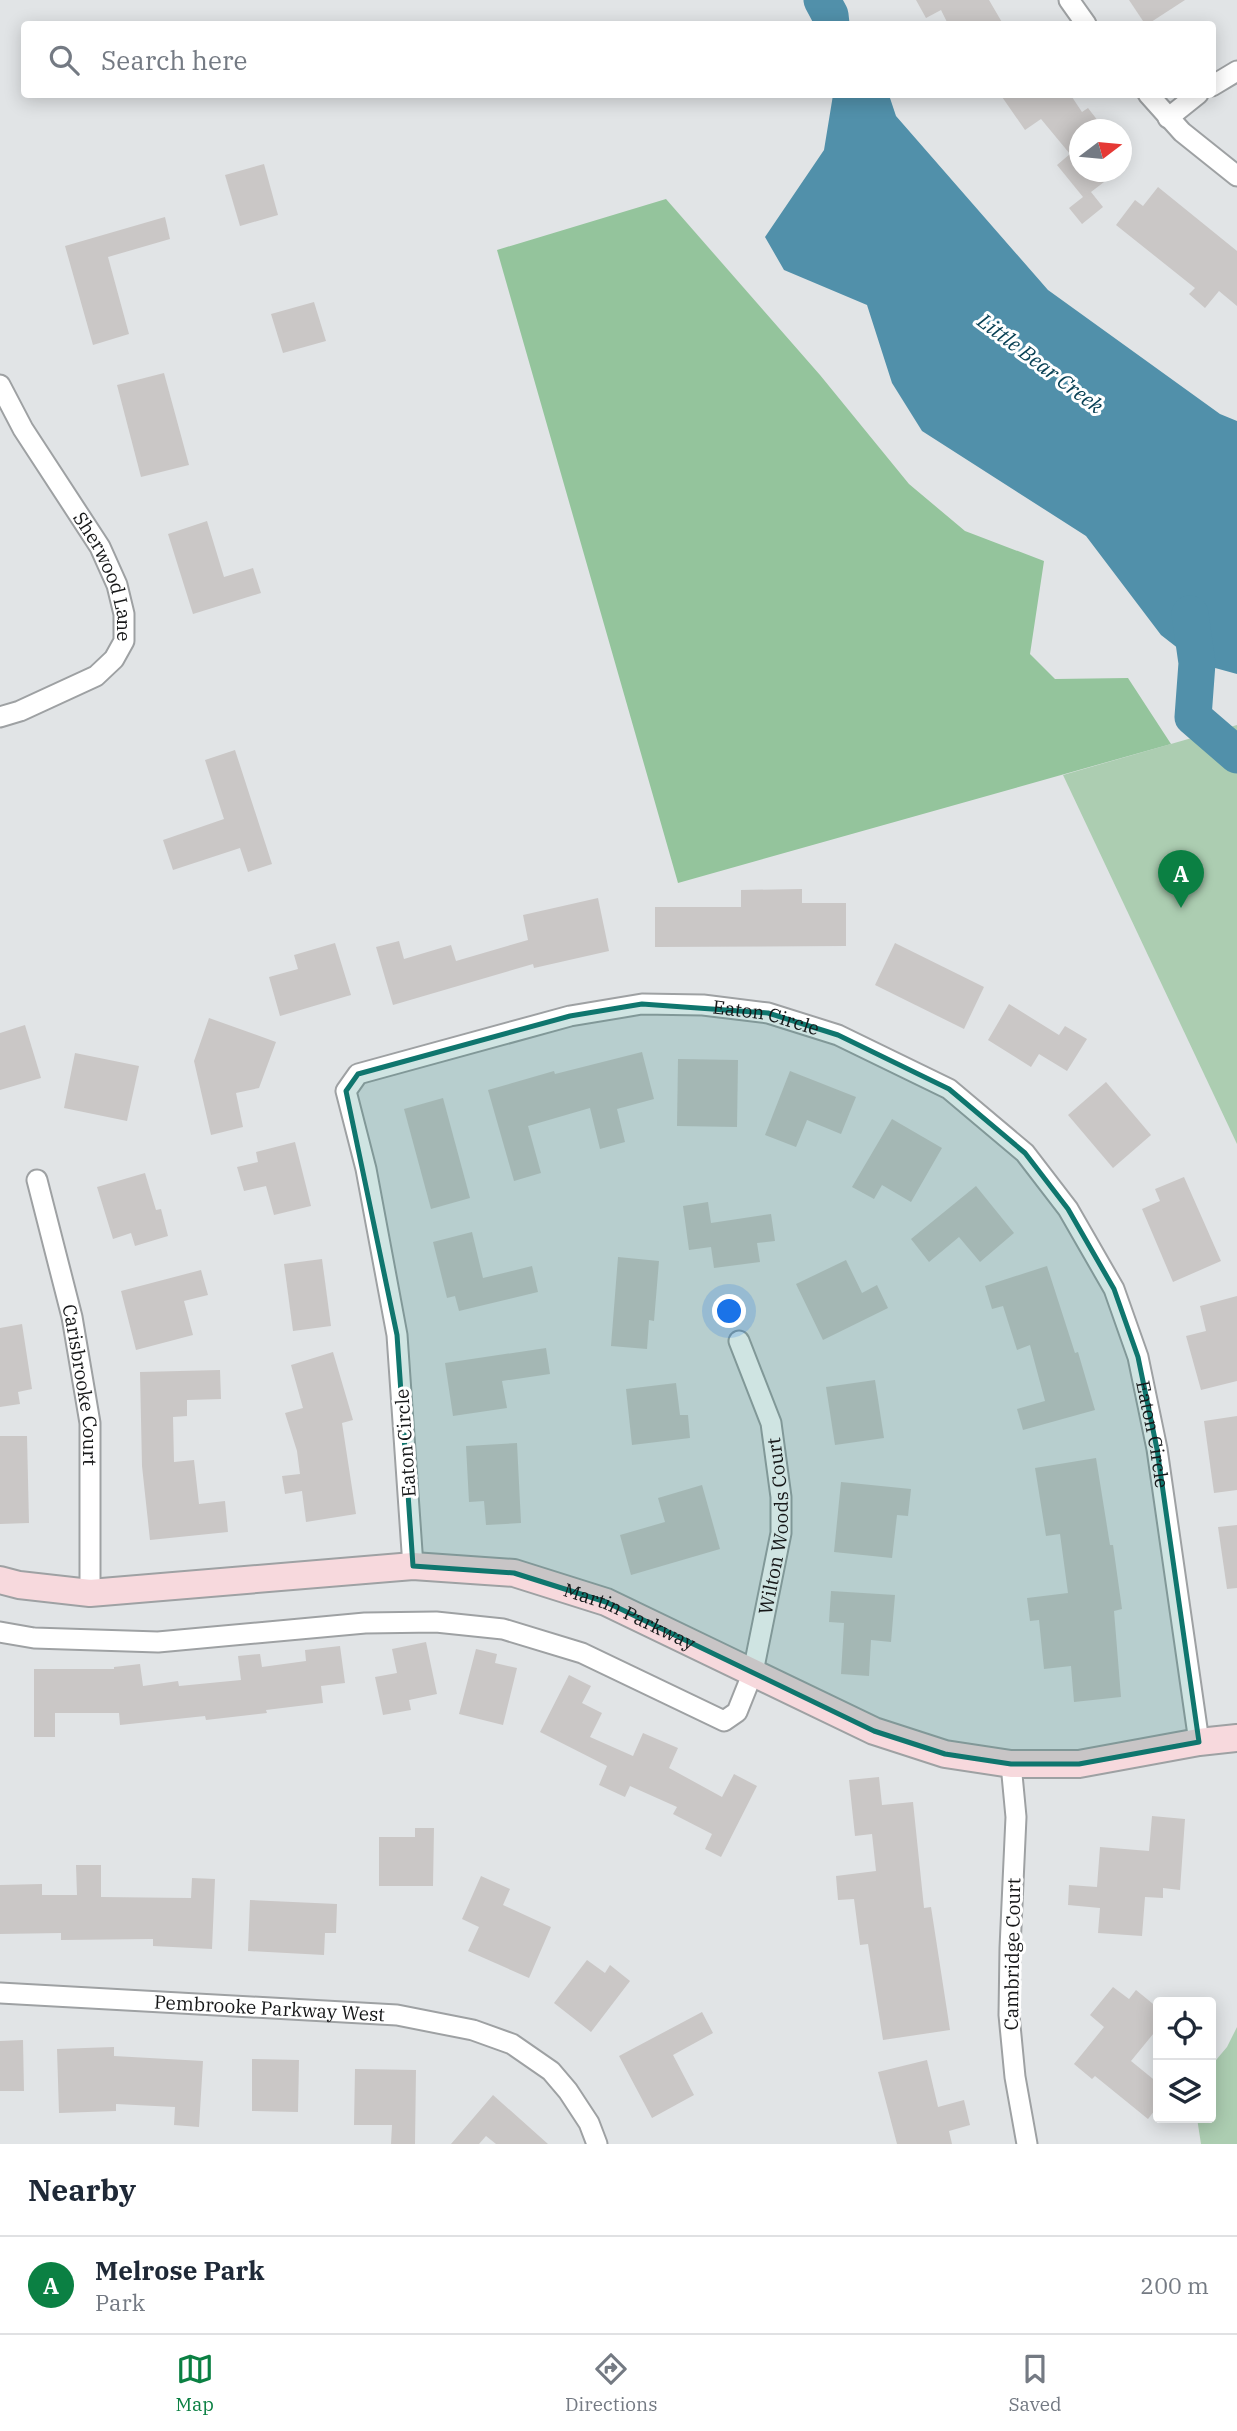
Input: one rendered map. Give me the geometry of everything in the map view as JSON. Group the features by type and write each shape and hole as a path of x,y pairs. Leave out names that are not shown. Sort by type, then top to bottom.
{"street":[{"path":"1069,0 1084,21"},
{"path":"1216,84 1237,71"},
{"path":"1151,98 1182,132 1237,176"},
{"path":"1168,118 1193,98"},
{"name":"Sherwood Lane","path":"0,386 23,429 100,547 117,585 124,614 124,641 114,659 96,676 20,711 0,717"},
{"name":"Eaton Circle","path":"413,1566 397,1335 366,1169 346,1091 358,1074 570,1016 642,1004 703,1005 768,1013 838,1035 949,1089 1025,1153 1068,1209 1114,1289 1138,1357 1157,1449 1199,1742"},
{"name":"Carisbrooke Court","path":"37,1180 72,1317 90,1423 90,1593"},
{"name":"Wilton Woods Court","path":"0,1632 34,1638 158,1642 365,1623 436,1622 503,1629 582,1653 724,1721 737,1712 753,1672 781,1533 781,1497 771,1423 740,1341"},
{"name":"Martin Parkway","path":"0,1580 19,1585 90,1593 413,1566 514,1573 606,1602 874,1731 945,1754 1011,1764 1079,1764 1199,1742 1237,1738"},
{"name":"Cambridge Court","path":"1011,1764 1016,1817 1009,2015 1015,2077 1027,2144"},
{"name":"Pembrooke Parkway West","path":"0,1993 397,2015 473,2030 512,2044 551,2071 589,2123 597,2144"}],"highlighted area":[{"path":"642,1004 768,1013 838,1035 949,1089 1025,1153 1068,1209 1114,1289 1138,1357 1157,1449 1199,1742 1079,1764 1011,1764 945,1754 874,1731 606,1602 514,1573 413,1566 397,1335 346,1091 358,1074 570,1016"}],"green space":[{"path":"666,199 820,375 909,484 965,531 1044,561 1030,654 1055,679 1128,678 1171,744 678,883 497,250"},
{"path":"1237,725 1237,1144 1063,775"},
{"path":"1237,2027 1237,2144 1201,2144 1198,2123 1216,2123 1216,2060 1227,2047"}],"water":[{"path":"833,98 890,98 896,116 1048,290 1220,414 1237,421 1237,674 1197,663 1161,635 1086,536 922,431 892,383 867,305 784,270 765,237 824,150"}],"building":[{"path":"916,0 989,0 1001,21 946,21 941,10 926,18"},
{"path":"1129,0 1185,0 1153,21 1143,21"},
{"path":"1003,98 1073,98 1082,112 1088,108 1096,119 1069,119 1069,153 1041,119 1025,130"},
{"path":"1069,155 1069,180 1057,165"},
{"path":"264,164 278,215 240,226 225,175"},
{"path":"1071,182 1104,182 1091,192 1103,207 1082,224 1069,208 1083,197"},
{"path":"1158,187 1237,251 1237,306 1219,291 1205,308 1189,294 1195,288 1116,225 1135,200 1143,206"},
{"path":"165,217 170,239 108,257 129,334 93,345 65,246"},
{"path":"314,302 326,341 283,353 271,314"},
{"path":"164,373 189,465 141,477 117,385"},
{"path":"207,521 224,577 253,568 261,593 193,614 168,534"},
{"path":"235,750 272,864 248,872 240,848 173,870 163,840 224,819 205,760"},
{"path":"802,889 802,903 846,903 846,946 655,947 655,907 741,907 741,890"},
{"path":"598,898 609,951 534,968 533,964 393,1005 376,947 399,941 404,959 451,945 456,961 528,940 523,915"},
{"path":"335,943 351,995 280,1016 269,977 298,969 294,955"},
{"path":"895,943 984,987 964,1029 875,985"},
{"path":"1009,1004 1059,1035 1065,1026 1087,1039 1067,1071 1039,1054 1031,1067 988,1040"},
{"path":"209,1018 276,1042 259,1088 236,1093 243,1127 211,1135 194,1061"},
{"path":"25,1025 41,1078 0,1090 0,1033"},
{"path":"642,1052 654,1099 617,1109 625,1142 600,1149 590,1108 528,1126 541,1173 514,1181 488,1090 554,1071 555,1074"},
{"path":"75,1053 139,1066 127,1121 64,1108"},
{"path":"678,1059 738,1060 737,1127 677,1126"},
{"path":"790,1071 856,1097 841,1134 807,1120 796,1147 765,1135"},
{"path":"1106,1082 1151,1135 1113,1168 1068,1115"},
{"path":"443,1098 470,1198 431,1209 404,1109"},
{"path":"892,1119 942,1148 911,1202 882,1185 874,1199 852,1187"},
{"path":"295,1142 311,1206 274,1215 266,1186 244,1191 237,1167 258,1162 256,1152"},
{"path":"145,1173 156,1210 161,1209 168,1236 135,1246 131,1233 113,1239 97,1187"},
{"path":"1184,1177 1221,1261 1173,1282 1142,1209 1160,1201 1155,1189"},
{"path":"976,1186 1014,1233 980,1262 959,1237 929,1262 911,1239"},
{"path":"708,1202 711,1223 771,1214 775,1241 757,1243 760,1262 714,1268 711,1247 689,1250 683,1206"},
{"path":"472,1232 483,1278 532,1266 538,1292 459,1311 455,1296 447,1298 433,1242"},
{"path":"618,1257 659,1261 654,1321 649,1320 647,1349 611,1346"},
{"path":"322,1259 331,1326 293,1331 284,1264"},
{"path":"846,1260 862,1293 877,1285 888,1308 823,1340 796,1284"},
{"path":"1047,1266 1075,1353 1078,1352 1095,1410 1023,1430 1017,1409 1045,1401 1030,1345 1017,1350 1003,1306 992,1309 985,1286"},
{"path":"201,1270 208,1295 184,1301 193,1335 136,1350 121,1291"},
{"path":"1237,1296 1237,1381 1201,1390 1186,1336 1206,1331 1200,1306"},
{"path":"22,1324 32,1389 18,1392 20,1404 0,1407 0,1328"},
{"path":"546,1348 550,1374 502,1381 507,1408 453,1416 445,1363"},
{"path":"333,1352 353,1420 342,1423 356,1514 306,1522 302,1491 285,1494 282,1476 300,1474 297,1451 285,1413 303,1408 291,1365"},
{"path":"220,1370 221,1399 187,1400 187,1416 173,1417 174,1462 194,1460 199,1504 225,1501 228,1532 150,1540 142,1466 140,1372"},
{"path":"875,1380 884,1438 835,1445 826,1387"},
{"path":"676,1383 680,1415 688,1415 690,1438 632,1445 626,1389"},
{"path":"1237,1416 1237,1490 1214,1493 1204,1421"},
{"path":"0,1436 27,1436 29,1523 0,1524"},
{"path":"517,1443 521,1523 486,1525 484,1501 469,1502 466,1446"},
{"path":"1096,1458 1122,1609 1114,1611 1121,1697 1074,1702 1071,1666 1044,1669 1039,1620 1030,1621 1027,1598 1068,1593 1060,1534 1046,1536 1035,1468"},
{"path":"841,1482 911,1489 908,1516 897,1515 892,1558 834,1552"},
{"path":"702,1485 720,1549 631,1575 620,1535 665,1522 658,1498"},
{"path":"1237,1525 1237,1588 1227,1589 1218,1527"},
{"path":"831,1591 895,1595 891,1642 871,1640 869,1676 841,1674 844,1623 829,1622"},
{"path":"426,1642 437,1694 409,1700 411,1710 383,1715 375,1677 397,1673 392,1649"},
{"path":"340,1646 345,1683 321,1686 323,1703 206,1720 205,1716 120,1725 119,1713 55,1713 55,1737 34,1737 34,1669 114,1669 140,1664 143,1686 178,1681 179,1686 241,1680 238,1656 260,1654 262,1667 306,1661 305,1650"},
{"path":"476,1649 497,1654 495,1663 517,1668 503,1725 459,1714"},
{"path":"569,1675 591,1686 582,1703 602,1713 590,1737 633,1756 643,1733 678,1748 669,1768 722,1797 734,1774 757,1786 721,1857 705,1849 712,1834 673,1814 677,1807 630,1786 625,1797 599,1785 607,1766 540,1732"},
{"path":"879,1777 882,1805 913,1802 924,1908 931,1907 950,2030 883,2040 868,1944 860,1945 854,1899 838,1900 836,1876 876,1871 872,1834 855,1836 849,1780"},
{"path":"1152,1816 1185,1819 1180,1890 1163,1888 1163,1898 1145,1897 1142,1936 1098,1933 1100,1908 1068,1905 1069,1885 1097,1887 1100,1847 1149,1851"},
{"path":"415,1828 434,1828 433,1886 379,1886 379,1837 415,1837"},
{"path":"76,1865 101,1865 101,1897 191,1898 192,1878 215,1879 212,1949 153,1946 153,1939 61,1940 61,1933 0,1934 0,1885 42,1884 42,1895 77,1895"},
{"path":"481,1876 510,1889 503,1905 551,1927 529,1978 468,1951 479,1927 462,1919"},
{"path":"250,1900 337,1904 336,1933 325,1933 324,1955 248,1951"},
{"path":"587,1960 605,1973 610,1965 630,1981 591,2032 554,2003"},
{"path":"1113,1987 1129,1999 1136,1990 1153,2004 1153,2034 1131,2061 1153,2079 1153,2112 1148,2119 1095,2076 1092,2079 1074,2064 1104,2027 1090,2015"},
{"path":"702,2012 713,2033 673,2055 694,2095 652,2118 619,2056"},
{"path":"23,2040 24,2091 0,2091 0,2041"},
{"path":"114,2047 114,2056 203,2061 199,2127 174,2125 175,2107 116,2104 116,2111 59,2113 57,2049"},
{"path":"252,2059 299,2060 298,2112 252,2111"},
{"path":"927,2060 938,2107 964,2100 970,2125 949,2131 952,2144 897,2144 878,2072"},
{"path":"355,2069 416,2070 415,2144 391,2144 392,2125 354,2125"},
{"path":"493,2095 548,2144 496,2144 486,2136 479,2144 451,2144"}],"waterway":[{"name":"Little Bear Creek","path":"822,0 831,21"},
{"name":"Little Bear Creek","path":"1190,614 1197,663 1193,717 1237,755"}],"place":[{"name":"Melrose Park","path":"1181,908"}]}
